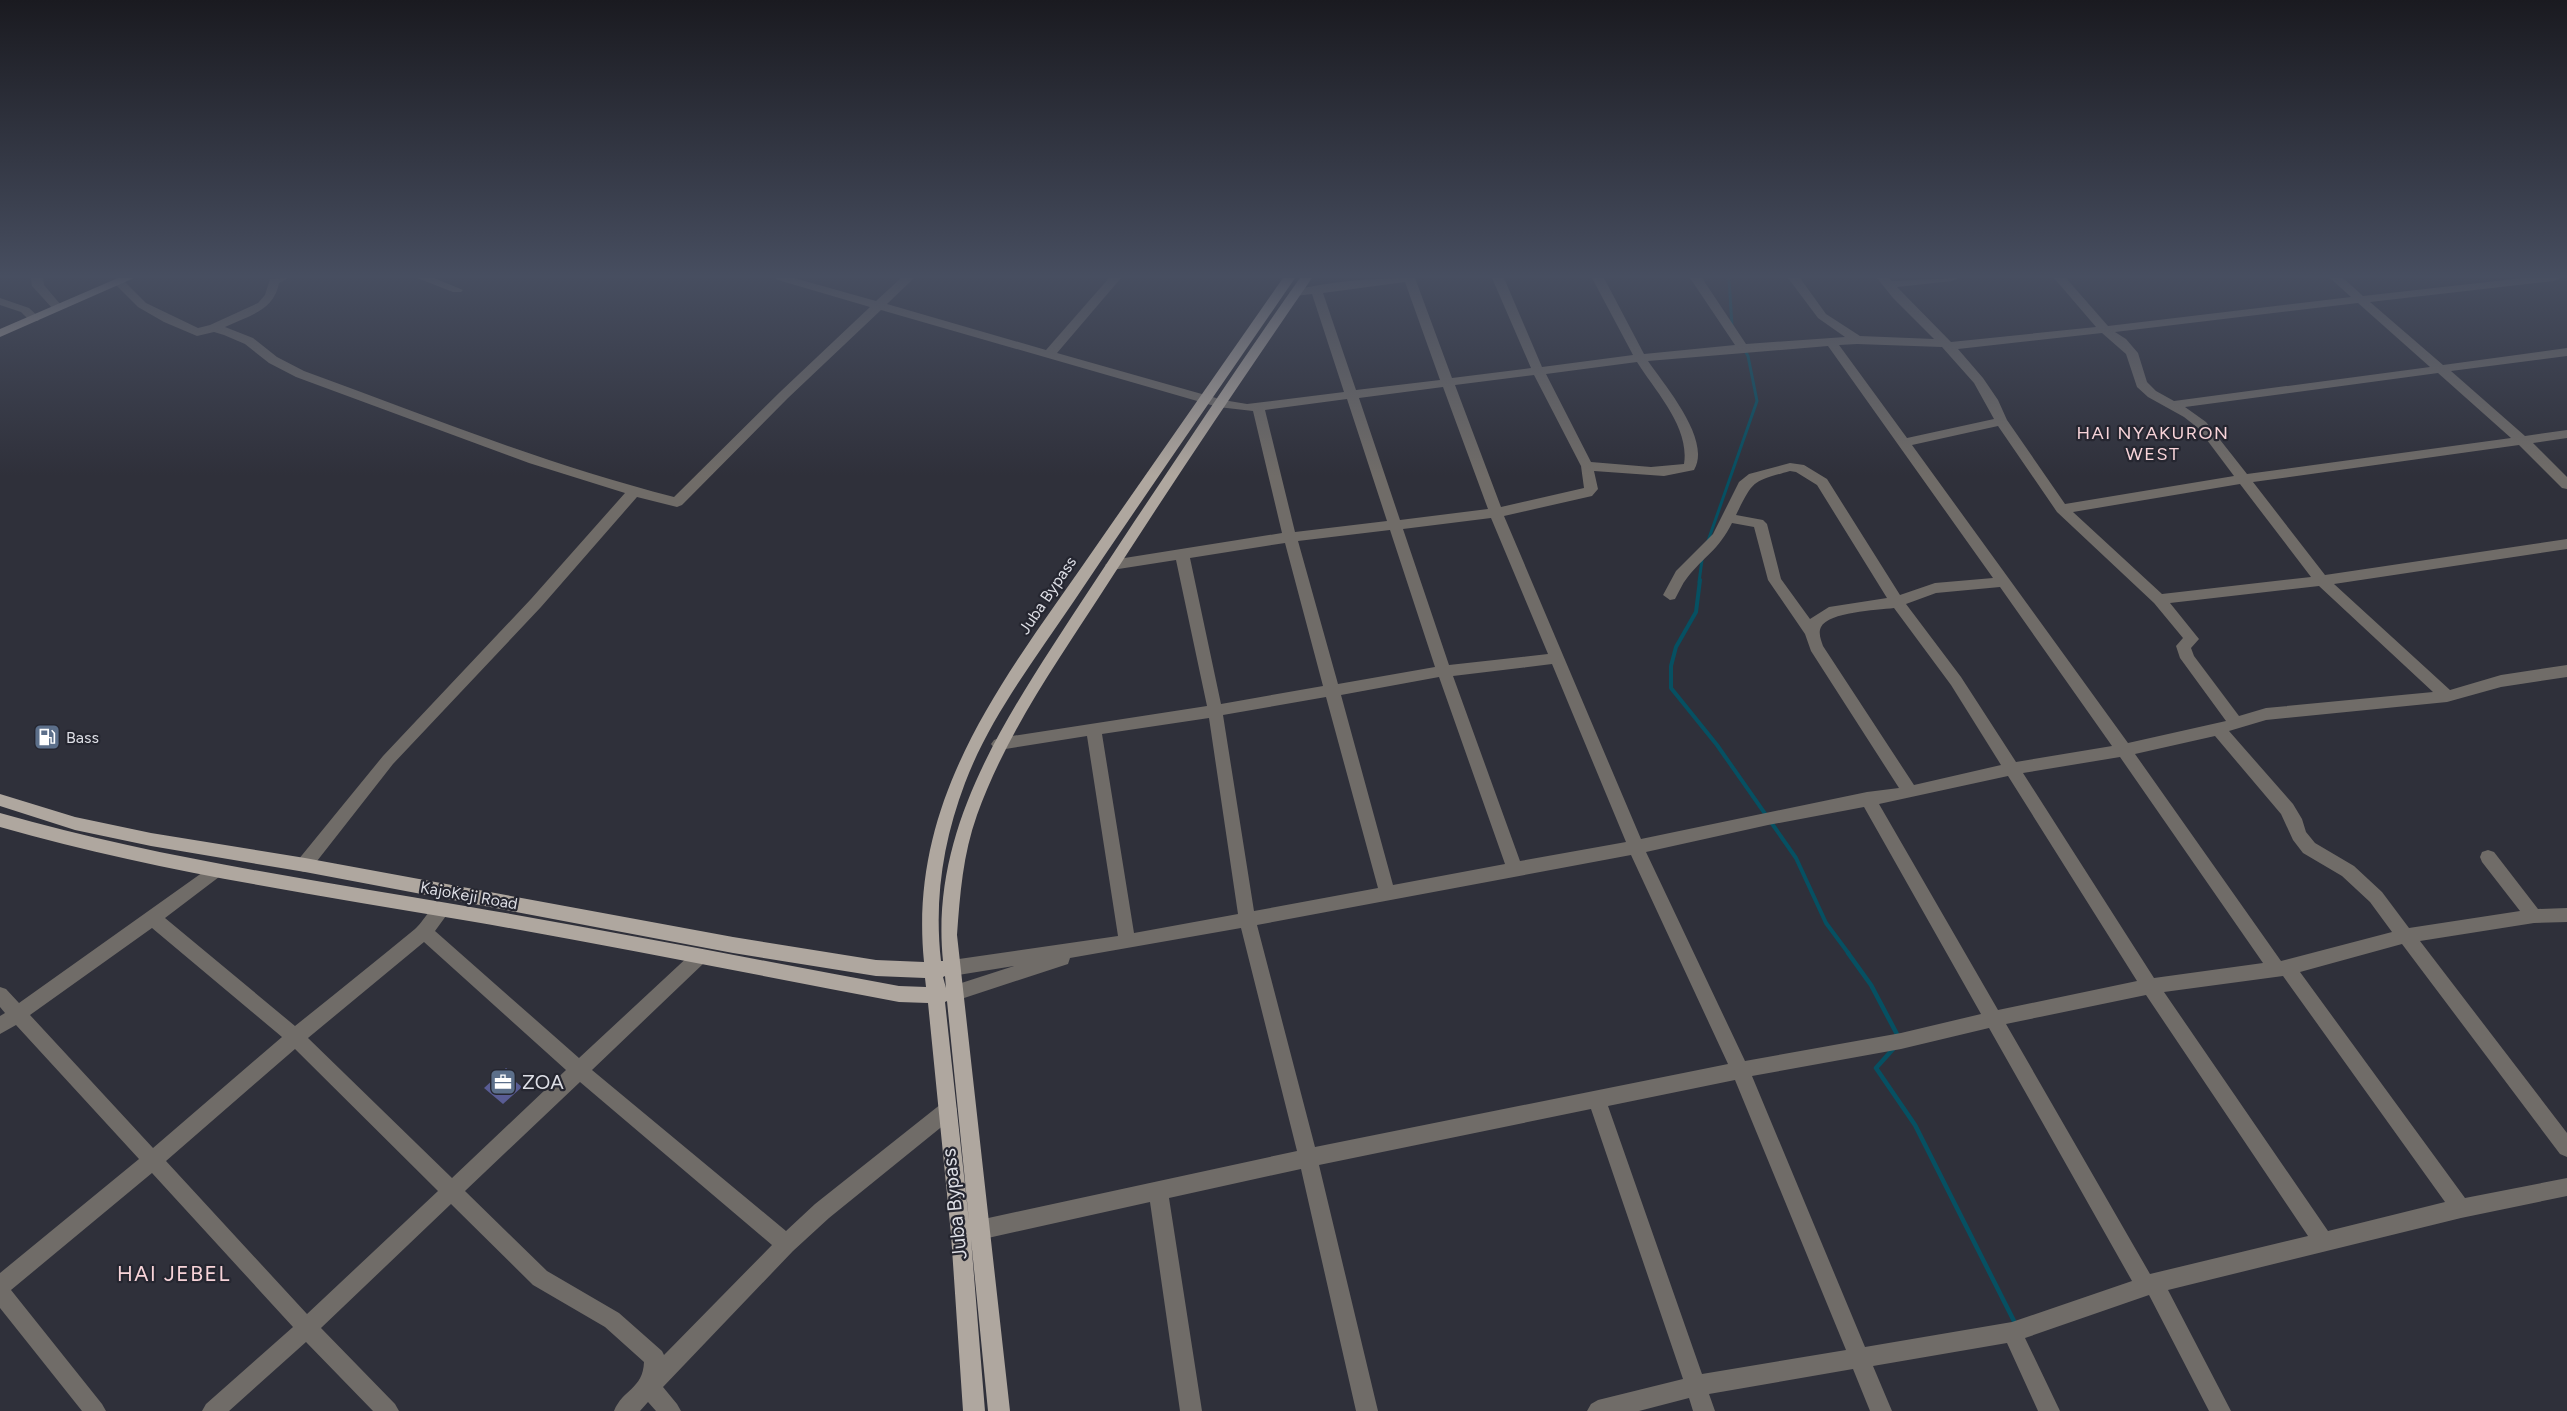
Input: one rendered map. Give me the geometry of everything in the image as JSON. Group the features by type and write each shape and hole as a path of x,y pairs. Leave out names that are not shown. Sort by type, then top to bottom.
{"main road":[{"name":"Juba Bypass","path":"999,1411 948,1110 934,996 928,905 931,879 947,813 967,762 1029,658 1242,344"},
{"path":"952,968 949,904 958,848 975,792 1018,710 1112,565 1222,404 1259,344"},
{"name":"KajoKeji Road","path":"0,800 62,819 164,842 304,865 662,934 876,968 933,970 952,968"},
{"name":"KajoKeji Road","path":"0,820 109,850 213,872 443,909 872,989 934,996 955,993"},
{"name":"Juba Bypass","path":"952,968 970,1232 974,1411"}],"street":[{"path":"253,344 273,360 300,374 555,469 677,502 839,344"},
{"path":"1013,344 1222,404 1247,408 1640,358 1804,344"},
{"path":"1049,354 1058,344"},
{"path":"1335,344 1444,670 1515,869"},
{"path":"1432,344 1496,513 1636,848 1740,1070 1881,1411"},
{"path":"1112,565 1290,537 1496,513 1587,493 1591,489 1591,480 1587,466 1526,344"},
{"path":"1587,466 1650,472 1682,470 1689,468 1692,462 1689,437 1683,423 1633,344"},
{"path":"1740,344 1743,348"},
{"path":"1832,344 2282,969 2461,1208"},
{"path":"1927,344 1961,344"},
{"path":"2124,344 2132,353 2141,384 2151,394 2173,405 2202,425 2322,581 2447,696"},
{"path":"2411,344 2521,439 2567,485"},
{"path":"1948,345 1976,377 1997,410 2001,422 2062,509 2159,599 2190,636 2192,639 2183,646 2187,658 2236,723"},
{"path":"2173,405 2567,352"},
{"path":"1258,407 1290,537 1388,892"},
{"path":"1904,443 2001,422"},
{"path":"2062,509 2244,479 2567,434"},
{"path":"1670,595 1681,575 1707,551 1719,536 1743,485 1754,477 1790,467 1799,468 1822,483 1897,602 1956,681 2150,986 2324,1242"},
{"path":"304,865 388,760 536,603 634,492"},
{"path":"1728,518 1758,523 1762,527 1775,580 1812,633 1816,647 1910,792"},
{"path":"2159,599 2322,581 2567,544"},
{"path":"1182,554 1215,711 1247,918 1308,1158 1367,1411"},
{"path":"1812,633 1815,623 1829,612 1897,602 1935,588 2004,582"},
{"path":"999,744 1215,711 1444,670 1557,658"},
{"path":"952,968 1108,945 1636,848 1867,798 1910,792 2010,769 2124,750 2218,729 2266,714 2447,696 2500,681 2567,670"},
{"path":"2218,729 2287,809 2309,848 2348,871 2363,883 2567,1149"},
{"path":"1094,730 1127,941"},
{"path":"1867,798 1993,1019 2150,1284 2220,1411"},
{"path":"2488,858 2534,916"},
{"path":"0,1026 153,918 213,872"},
{"path":"0,1286 153,1160 295,1037 424,933 443,909"},
{"path":"970,1232 1308,1158 1740,1070 1901,1041 2150,986 2282,969 2404,936 2534,916 2567,915"},
{"path":"153,918 295,1037 450,1192 540,1278 612,1320 655,1358 654,1374 649,1387"},
{"path":"424,933 579,1070 786,1244"},
{"path":"955,993 1108,945"},
{"path":"213,1411 307,1328 698,958"},
{"path":"0,995 307,1328 388,1411"},
{"path":"1598,1100 1704,1411"},
{"path":"625,1411 786,1244 822,1211 948,1110"},
{"path":"1598,1411 1695,1386 2012,1332 2150,1284 2461,1208 2567,1187"},
{"path":"1158,1190 1191,1411"},
{"path":"0,1292 94,1411"},
{"path":"2012,1332 2049,1411"},
{"path":"649,1387 670,1411"}],"building":[{"name":"ZOA","path":"506,1068 515,1075 511,1078 522,1087 503,1104 484,1088"}],"waterway":[{"path":"1708,541 1757,401 1748,356 1744,349"},
{"path":"1699,582 1702,560"},
{"path":"1700,580 1696,612 1676,647 1671,666 1671,688 1717,745 1796,858 1826,923 1849,954"},
{"path":"1848,953 1871,985 1899,1038"},
{"path":"1894,1048 1876,1068 1915,1125 2016,1325"}],"place":[{"name":"Bass","path":"47,737"},
{"name":"ZOA","path":"503,1082"}],"district":[{"name":"HAI NYAKURON WEST","path":"2153,443"},
{"name":"HAI JEBEL","path":"174,1274"}]}
